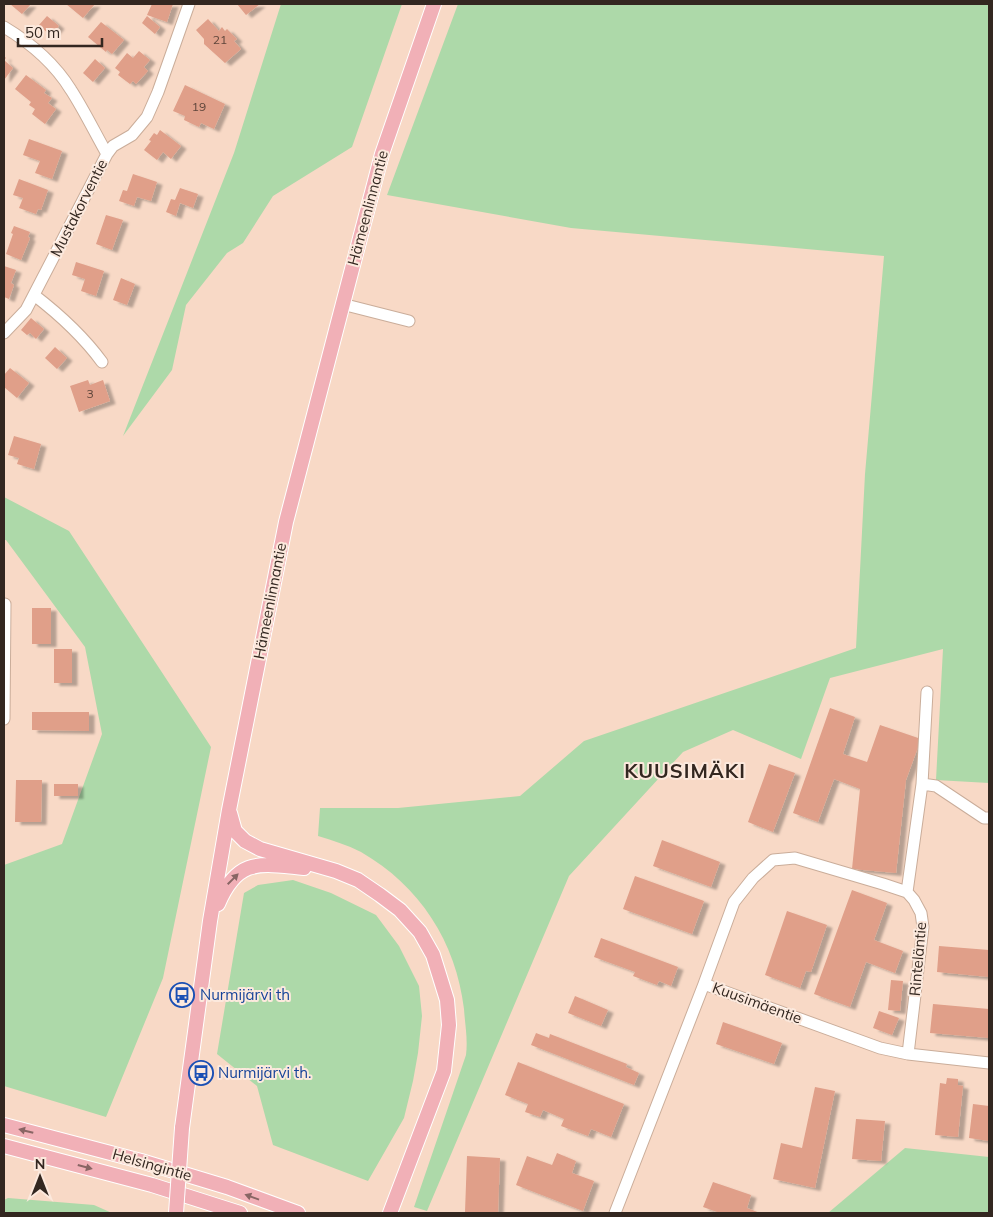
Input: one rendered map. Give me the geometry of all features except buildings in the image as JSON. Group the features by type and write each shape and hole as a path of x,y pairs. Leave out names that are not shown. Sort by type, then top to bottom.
{"main road":[{"name":"Hämeenlinnantie","path":"176,1213 182,1128 210,921 229,810 286,522 382,154 434,4"},
{"path":"229,810 235,831 245,841 260,849 336,871 358,880 380,895 400,910 420,932 433,955 447,1000 448,1033 444,1071 390,1213"},
{"path":"210,921 224,889 232,878 247,867 266,864 336,871"},
{"name":"Helsingintie","path":"4,1126 141,1161 227,1187 298,1213"},
{"name":"Helsingintie","path":"4,1146 152,1185 240,1213"}],"street":[{"name":"Mustakorventie","path":"4,333 26,310 113,146 132,136 147,117 158,92 189,4"},
{"path":"4,26 18,35 43,57 70,89 108,154"},
{"path":"34,296 89,344 102,362"},
{"path":"342,304 409,321"},
{"path":"4,719 5,604"},
{"path":"704,984 734,902 754,878 774,860 795,858 907,892 922,784 927,692"},
{"path":"922,784 936,786 984,818 989,818"},
{"name":"Rinteläntie","path":"907,892 921,913 923,927 908,1054"},
{"name":"Kuusimäentie","path":"614,1213 704,984 880,1048 908,1054 989,1063"}],"green space":[{"path":"281,4 402,4 352,147 273,196 243,243 227,253 186,305 172,370 123,436 234,153"},
{"path":"458,4 989,4 989,783 936,780 943,649 830,678 801,759 733,730 683,752 569,876 427,1211 414,1207 466,1055 467,1043 460,984 453,961 443,939 432,918 417,899 401,881 361,852 318,836 320,808 398,808 520,796 584,741 856,648 865,474 884,256 571,228 387,195"},
{"path":"4,497 69,531 211,747 163,978 106,1117 4,1086 4,865 62,844 102,734 85,647 6,540 4,540"},
{"path":"293,880 331,893 376,915 399,946 419,986 422,1016 418,1053 404,1118 368,1181 273,1145 257,1086 217,1054 244,893 258,885"},
{"path":"905,1148 989,1157 989,1213 828,1213"},
{"path":"8,1198 94,1205 112,1213 4,1213 4,1200"}],"place":[{"name":"Nurmijärvi th","path":"182,995"},
{"name":"Nurmijärvi th.","path":"201,1073"}],"district":[{"name":"KUUSIMÄKI","path":"685,771"}]}
